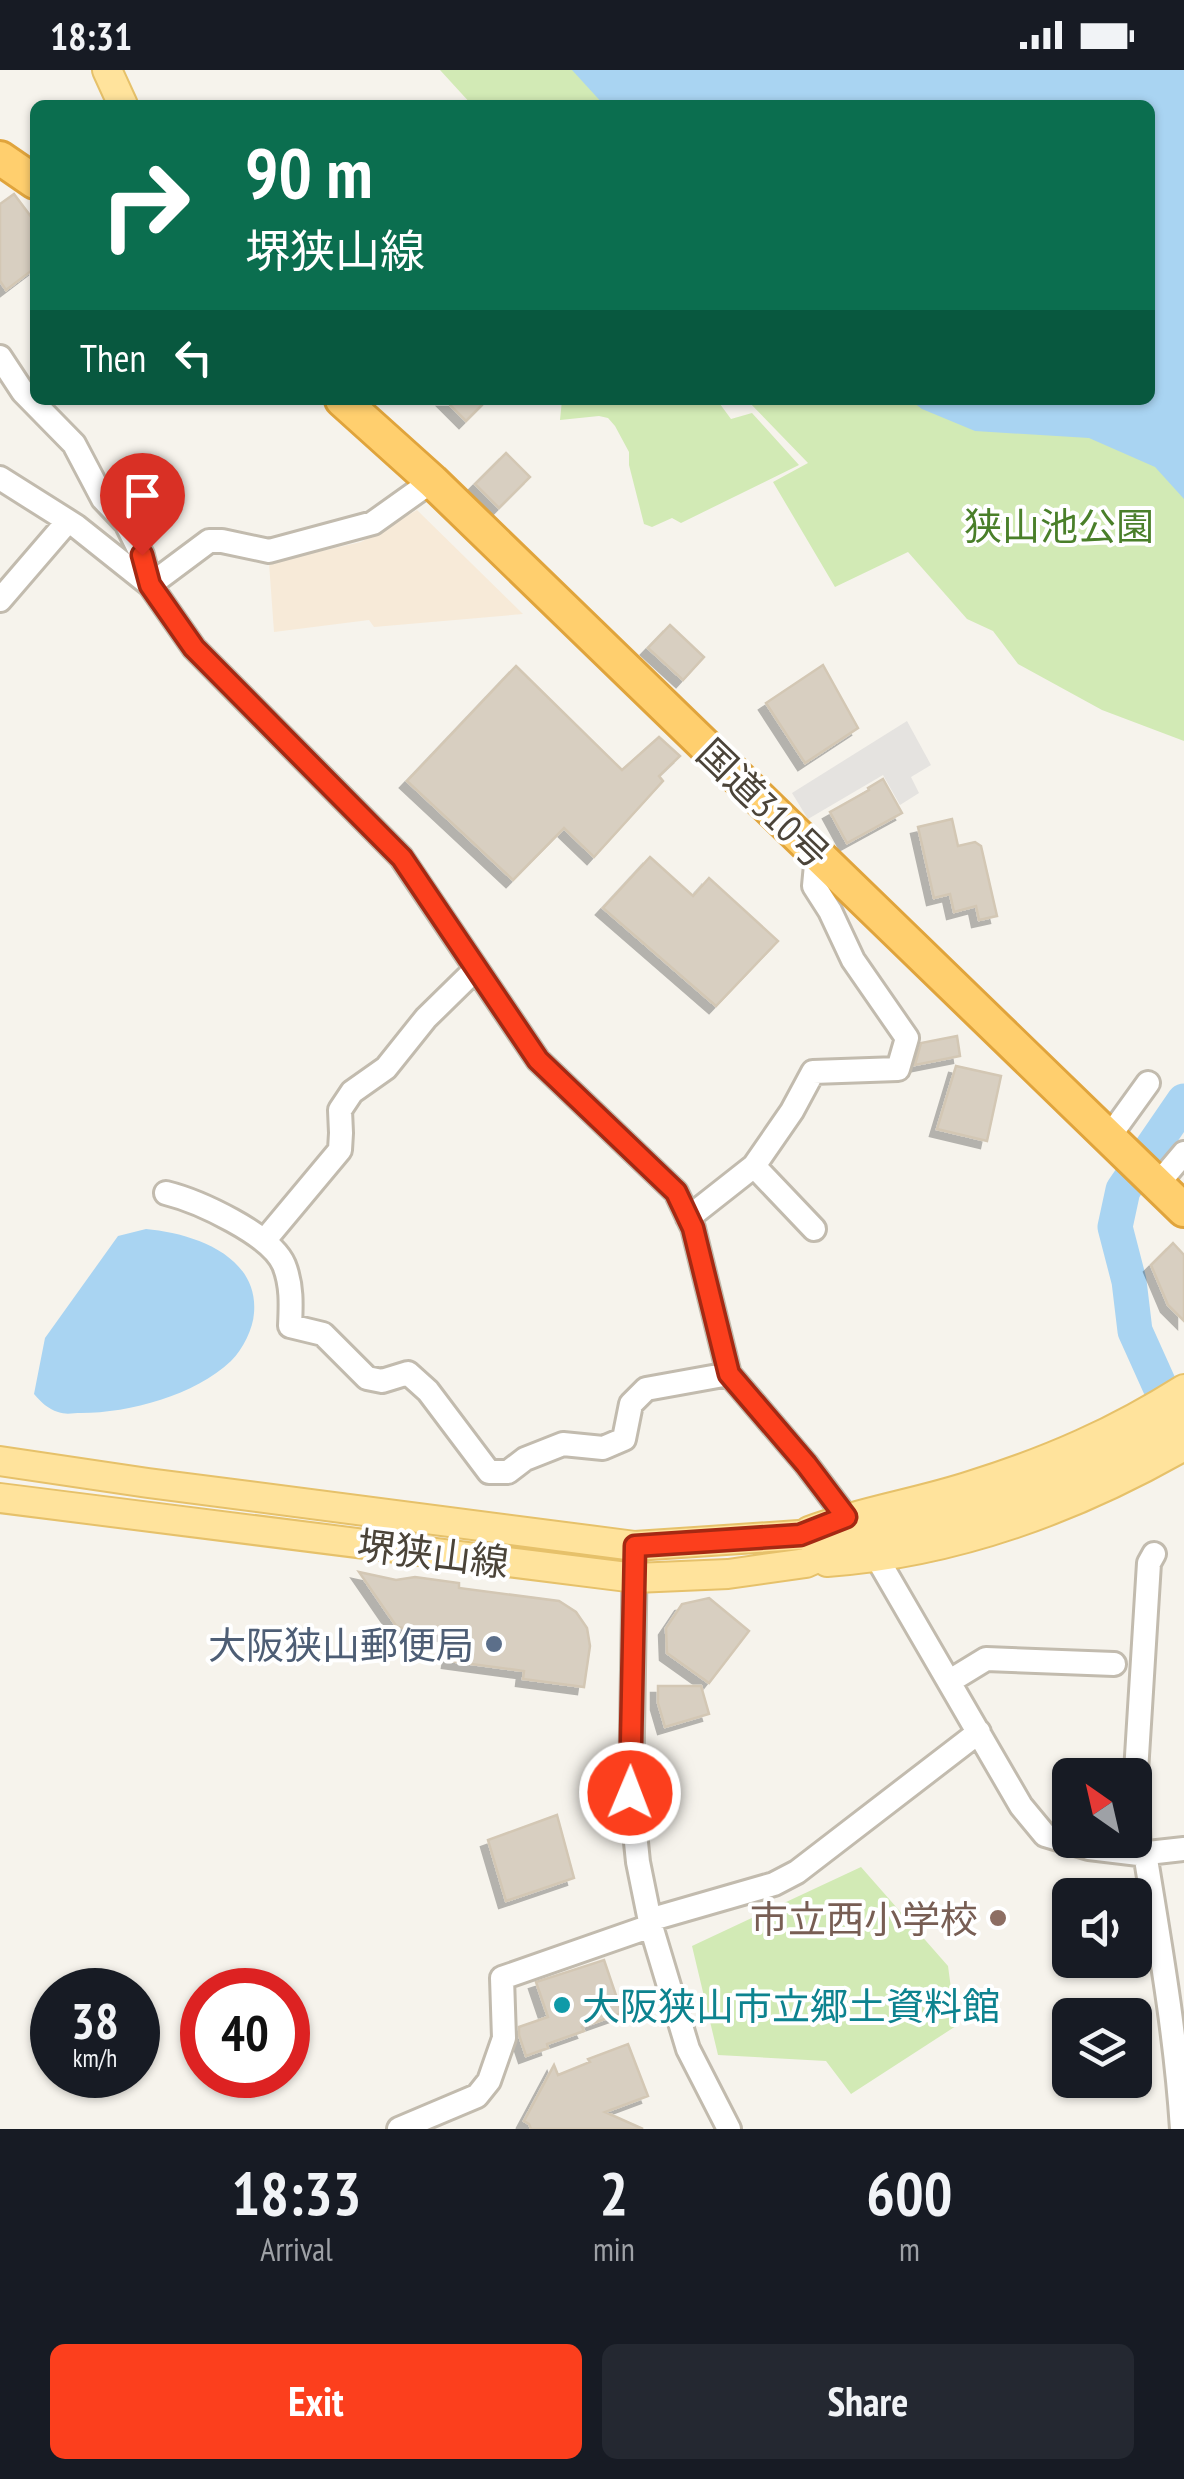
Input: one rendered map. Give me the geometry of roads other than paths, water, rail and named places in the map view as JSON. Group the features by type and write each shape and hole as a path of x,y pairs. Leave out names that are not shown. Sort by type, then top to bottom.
{"highway":[{"path":"0,158 30,179"},
{"name":"国道310号","path":"348,405 432,481 1184,1210"}],"main road":[{"path":"108,70 121,100"},
{"path":"862,1538 880,1511 1060,1456 1137,1419 1184,1389"},
{"name":"堺狭山線","path":"0,1498 635,1578 728,1574 806,1563 862,1538 1049,1487 1130,1450 1184,1418"},
{"path":"862,1538 967,1540 1062,1506 1184,1446"},
{"name":"堺狭山線","path":"0,1460 635,1546 800,1535 862,1538"}],"street":[{"path":"0,357 30,399"},
{"path":"36,405 74,444 103,500 126,523 142,555 150,585"},
{"path":"0,478 68,521 150,585 194,648 391,845 538,1060 676,1192 693,1228 729,1374 806,1464 862,1538 1021,1806 1045,1835 1090,1848 1159,1852"},
{"path":"150,585 209,541 222,540 269,551 356,528 373,523 432,481"},
{"path":"0,600 68,521"},
{"path":"688,1218 754,1166 813,1072 898,1069 907,1038 853,960 814,886 816,854"},
{"path":"264,1241 340,1150 340,1110 352,1092 386,1068 426,1018 476,969"},
{"path":"1109,1137 1148,1083"},
{"path":"1154,1182 1184,1153"},
{"path":"754,1166 814,1229"},
{"path":"166,1193 192,1200 264,1241 283,1261 291,1290 290,1326 323,1334 367,1378 382,1380 408,1373 428,1391 489,1472 508,1472 563,1444 602,1448 624,1439 631,1404 646,1389 729,1374"},
{"path":"635,1546 630,1793 638,1862 650,1923 688,2049 730,2129"},
{"path":"1154,1554 1149,1563 1136,1772 1159,1852 1167,1986 1182,2129"},
{"path":"950,1681 986,1659 1114,1664"},
{"path":"399,2129 477,2096 489,2081 504,2038 502,1978 650,1923 774,1884 797,1872 980,1732"}],"water":[{"path":"572,70 1184,70 1184,499 1155,467 1089,438 975,431 917,405 1155,405 1155,100 599,100"},
{"path":"146,1229 202,1242 234,1262 253,1293 254,1313 247,1338 216,1373 161,1400 100,1412 67,1414 51,1409 34,1394 45,1338 118,1236"}],"waterway":[{"path":"1180,1431 1135,1331 1129,1281 1115,1227 1123,1190 1184,1101"}],"place":[{"name":"大阪狭山郵便局","path":"494,1644"},
{"name":"市立西小学校","path":"998,1918"},
{"name":"大阪狭山市立郷土資料館","path":"562,2005"}],"park label":[{"name":"狭山池公園","path":"1059,525"}]}
